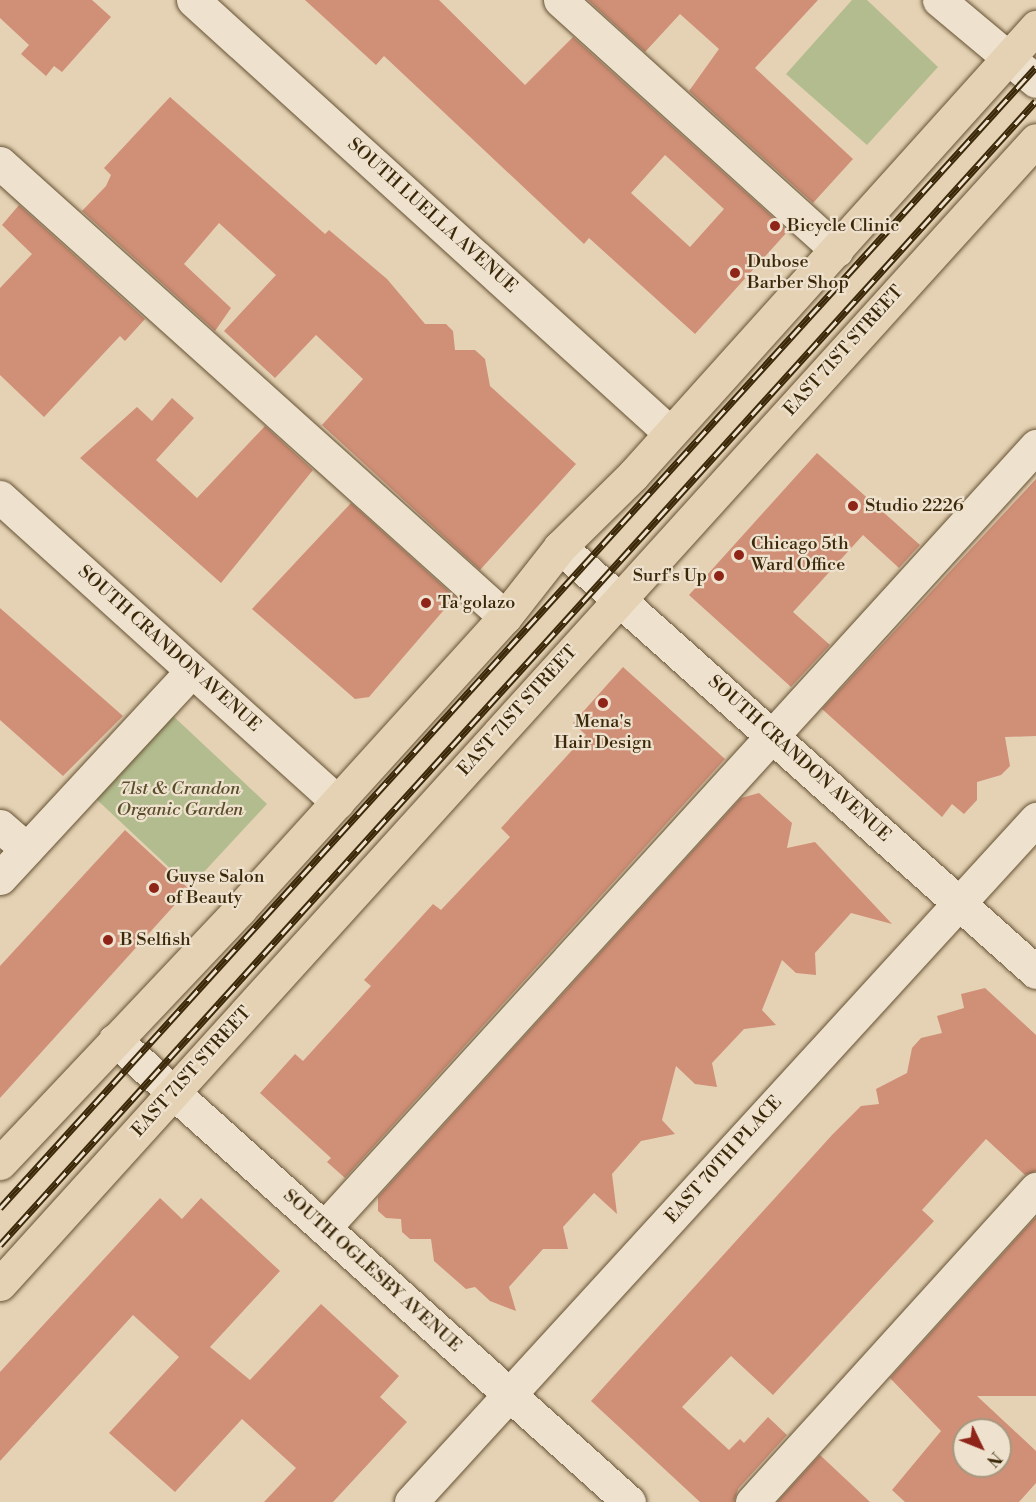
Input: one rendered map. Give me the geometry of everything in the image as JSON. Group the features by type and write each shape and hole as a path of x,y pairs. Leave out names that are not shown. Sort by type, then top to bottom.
{"main road":[{"path":"0,1163 337,802 505,616 560,547 670,433 1036,27"},
{"name":"EAST 71ST STREET","path":"0,1284 1036,140"}],"street":[{"name":"SOUTH LUELLA AVENUE","path":"193,0 670,433"},
{"path":"560,0 837,250"},
{"path":"939,0 1036,81"},
{"path":"0,163 505,616"},
{"path":"324,1228 776,737 1036,446"},
{"name":"SOUTH CRANDON AVENUE","path":"0,497 337,802"},
{"name":"SOUTH CRANDON AVENUE","path":"560,547 776,737 1036,972"},
{"path":"0,878 192,671"},
{"name":"EAST 70TH PLACE","path":"411,1502 1036,819"},
{"path":"0,826 26,849"},
{"name":"SOUTH OGLESBY AVENUE","path":"115,1040 629,1502"},
{"path":"752,1502 1036,1189"}],"green space":[{"path":"852,0 867,0 938,67 867,145 786,74"},
{"name":"71st & Crandon Organic Garden","path":"171,714 267,804 190,887 94,797"}],"building":[{"path":"0,0 92,0 111,17 62,72 54,66 46,76 21,54 29,45 0,18"},
{"path":"305,0 439,0 525,85 573,37 788,231 695,334 589,238 584,244 384,56 376,65","holes":["665,155 724,209 690,247 631,193"]},
{"path":"588,0 818,0 755,68 853,159 813,203 689,91 719,49 680,14 645,52"},
{"path":"170,97 325,234 329,230 387,279 425,324 446,324 453,331 455,350 475,350 485,359 490,386 576,464 480,570 322,425 363,379 316,335 275,378 224,331 276,275 219,223 184,264 231,308 215,331 82,211 106,186 111,175 104,168"},
{"path":"19,205 145,319 125,341 120,336 44,417 0,375 0,288 32,254 2,225"},
{"path":"172,398 194,418 156,460 197,498 265,426 313,470 221,583 80,458 137,407 152,421"},
{"path":"817,453 920,545 899,568 863,535 793,612 830,645 791,687 689,595"},
{"path":"1036,479 1036,736 1005,737 1010,766 1001,775 977,782 977,800 964,814 952,804 942,817 822,709"},
{"path":"351,503 455,597 369,697 355,699 252,609"},
{"path":"0,608 123,716 63,776 0,720"},
{"path":"623,667 725,759 345,1178 327,1162 331,1158 260,1093 295,1054 303,1061 371,986 364,980 433,904 441,910 510,837 501,828 586,735 573,723"},
{"path":"759,793 792,823 787,848 815,842 892,924 851,913 815,953 816,975 796,973 782,960 762,1010 776,1025 744,1029 712,1063 717,1087 695,1084 676,1066 662,1120 675,1134 641,1141 612,1174 617,1214 594,1193 563,1227 568,1249 543,1249 509,1287 516,1311 490,1301 475,1287 466,1289 434,1261 431,1239 410,1239 402,1232 401,1219 386,1218 378,1211 378,1197 741,798"},
{"path":"125,830 189,889 0,1098 0,966"},
{"path":"985,988 1036,1035 1036,1171 1025,1175 986,1139 922,1210 934,1221 773,1395 731,1356 682,1407 729,1450 740,1439 744,1443 768,1417 787,1435 738,1489 734,1502 700,1502 591,1401 832,1135 861,1106 879,1104 876,1089 907,1073 912,1048 921,1038 942,1033 937,1016 964,1008 961,994"},
{"path":"160,1198 182,1219 201,1198 280,1271 210,1347 250,1380 321,1304 399,1376 380,1397 407,1422 333,1502 264,1502 296,1468 242,1419 175,1492 109,1433 179,1357 133,1315 0,1461 0,1372"},
{"path":"1036,1217 1036,1396 977,1396 1001,1418 952,1418 952,1478 1012,1478 1012,1429 1036,1451 1036,1483 1019,1502 905,1502 892,1490 941,1431 890,1378"},
{"path":"820,1455 870,1502 777,1502"}],"railway":[{"path":"0,1208 1036,67"},
{"path":"0,1245 1036,101"}],"place":[{"name":"Bicycle Clinic","path":"775,226"},
{"name":"Dubose Barber Shop","path":"735,273"},
{"name":"Studio 2226","path":"853,506"},
{"name":"Chicago 5th Ward Office","path":"739,555"},
{"name":"Surf's Up","path":"719,576"},
{"name":"Ta'golazo","path":"426,603"},
{"name":"Mena's Hair Design","path":"603,703"},
{"name":"Guyse Salon of Beauty","path":"154,888"},
{"name":"B Selfish","path":"108,940"}]}
